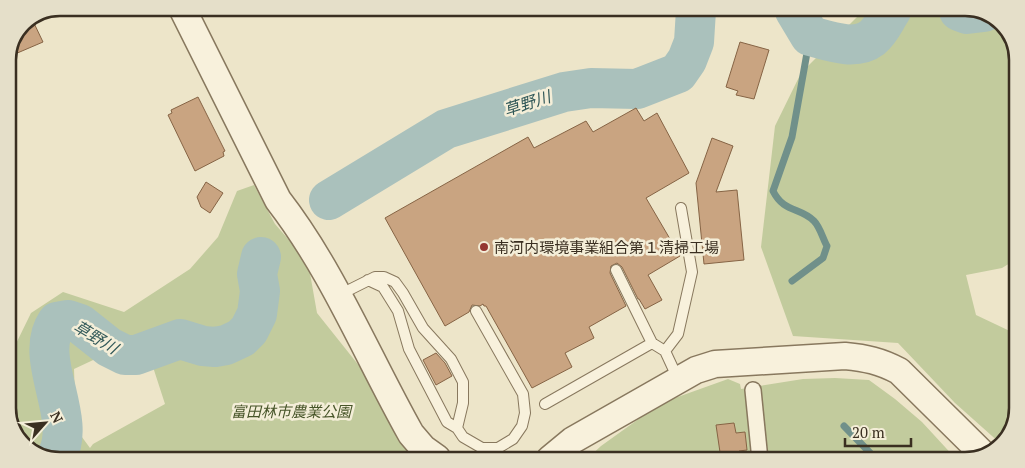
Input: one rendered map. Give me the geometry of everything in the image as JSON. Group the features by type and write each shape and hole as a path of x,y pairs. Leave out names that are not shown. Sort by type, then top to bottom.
{"street":[{"path":"186,17 275,194 305,237 338,295 411,434 429,452"},
{"path":"558,452 573,440 696,370 715,364 845,356 882,362 899,371 978,449"},
{"path":"753,390 759,452"}],"lane":[{"path":"665,351 678,334 692,272 681,208"},
{"path":"616,270 652,343 665,351 678,379"},
{"path":"338,295 368,280 384,277 395,282 423,328 451,359 463,382 463,402 457,428"},
{"path":"368,280 383,287 398,311 410,349 448,422 457,428 463,437 482,448 498,448 513,439 522,426 525,413 522,394 476,310"},
{"path":"545,404 652,343"}],"green space":[{"path":"858,16 974,17 994,27 1001,36 1009,57 1009,264 1002,268 966,275 976,315 1009,331 1008,417 995,439 955,403 898,343 793,336 761,247 775,126 801,73"},
{"name":"富田林市農業公園","path":"254,185 275,224 308,262 317,313 372,382 409,452 60,452 43,448 33,443 25,435 16,411 16,344 31,313 63,292 124,312 190,269 218,237 237,191","holes":["106,354 153,367 165,404 93,444 90,448 76,429 74,369"]},
{"path":"728,379 740,384 741,389 803,379 869,380 922,422 950,452 595,452 661,403"}],"building":[{"path":"35,24 43,42 17,53 25,33"},
{"path":"740,42 769,50 754,99 736,95 738,91 726,87"},
{"path":"198,97 225,151 223,152 224,156 195,171 168,115 172,113 171,110"},
{"name":"南河内環境事業組合第１清掃工場","path":"636,108 644,121 657,113 689,173 646,198 680,256 648,275 662,300 645,309 622,267 617,263 611,266 610,273 626,306 589,327 594,338 565,353 572,367 532,388 486,306 483,304 480,306 472,305 469,312 445,326 385,218 528,137 534,148 586,121 593,132"},
{"path":"712,138 733,146 716,192 737,190 744,260 704,264 696,183"},
{"path":"206,182 223,193 210,213 201,207 197,197"},
{"path":"436,353 445,363 452,376 436,385 423,360"},
{"path":"734,423 736,433 745,432 747,450 720,452 716,425"}],"waterway":[{"name":"草野川","path":"329,200 446,129 564,92 591,88 637,89 678,73 687,60 694,42 696,16"},
{"name":"草野川","path":"798,16 810,36 842,44 858,44 872,38 888,16"},
{"path":"792,281 823,258 827,246 814,221 803,213 782,203 773,191 792,137 810,36"},
{"name":"草野川","path":"58,452 62,441 62,424 49,353 51,336 57,322 68,320 80,324 109,347 125,355 136,355 180,339 203,346 215,347 226,345 241,338 249,330 257,314 260,291 257,274 261,257"},
{"path":"844,426 869,452"}],"place":[{"name":"南河内環境事業組合第１清掃工場","path":"484,247"}]}
